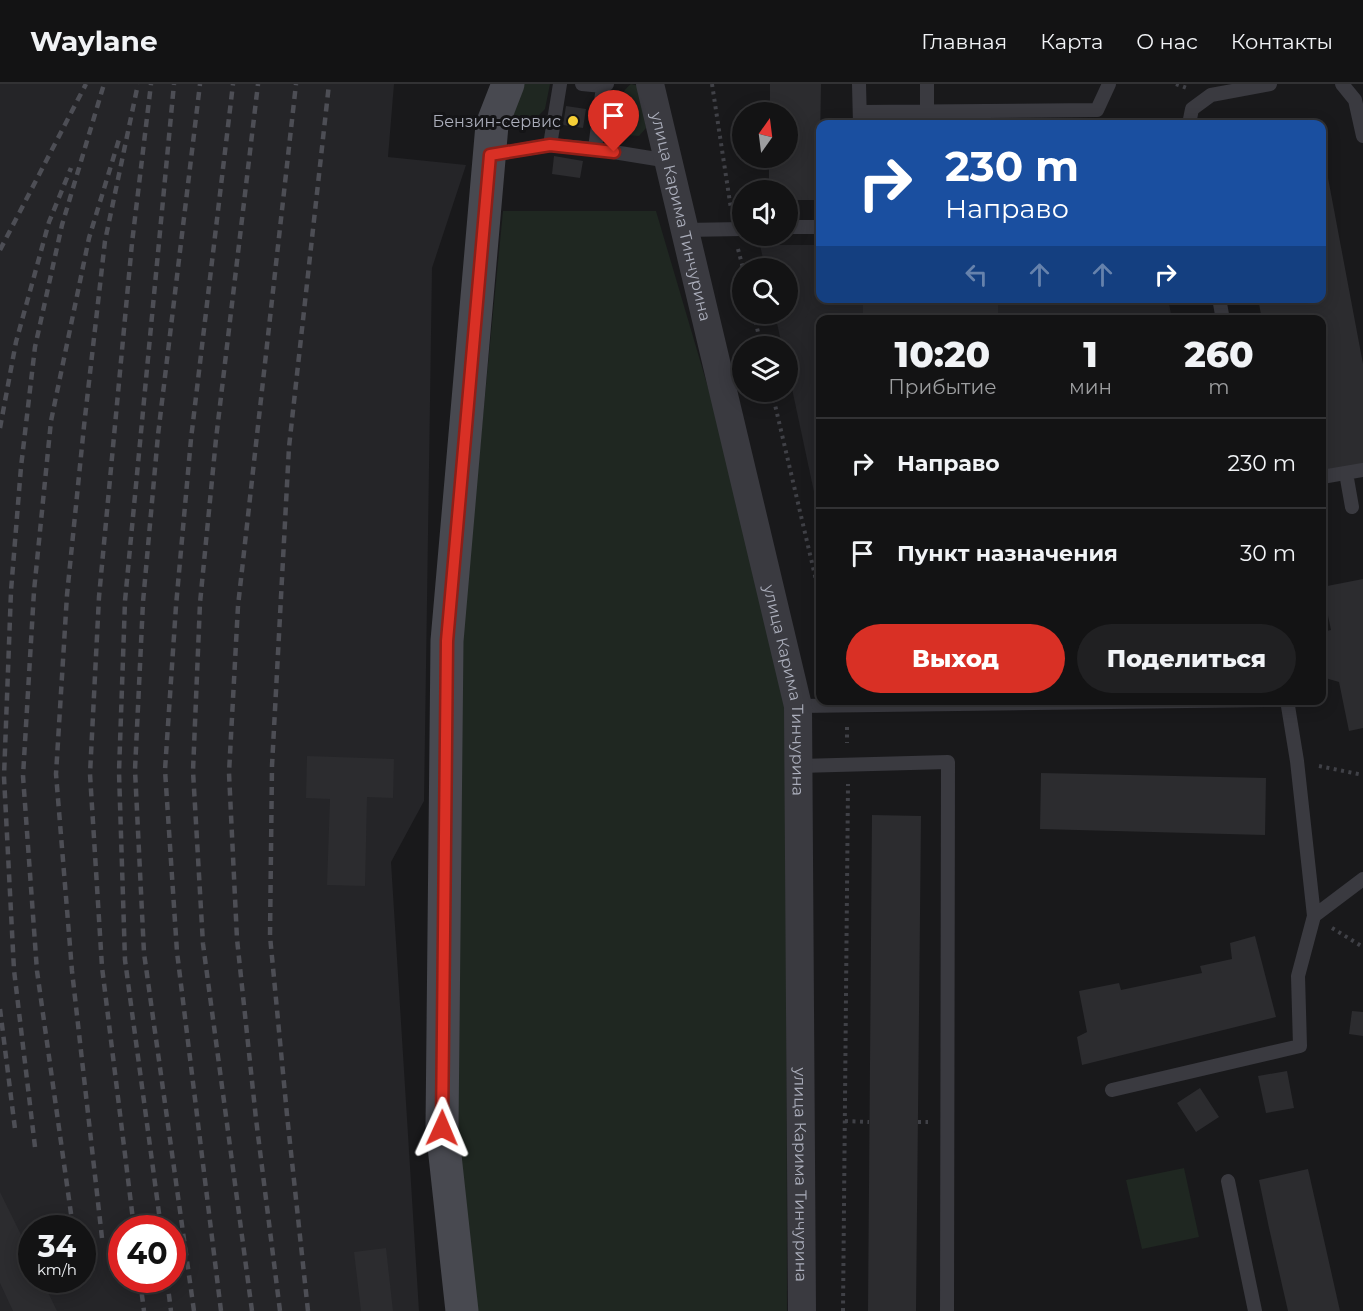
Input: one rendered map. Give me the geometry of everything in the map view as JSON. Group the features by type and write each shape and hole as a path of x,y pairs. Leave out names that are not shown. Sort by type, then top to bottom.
{"street":[{"path":"462,1311 442,1128 447,641 492,125 508,84"},
{"name":"улица Карима Тинчурина","path":"650,84 798,706 802,1311"}],"lane":[{"path":"550,145 560,84"},
{"path":"582,84 605,85 595,149"},
{"path":"859,84 860,118 927,111 1098,110 1108,84"},
{"path":"927,84 927,111"},
{"path":"1190,120 1192,110 1211,95 1270,84"},
{"path":"1342,84 1355,100 1363,136"},
{"path":"490,155 550,145 595,149 669,161"},
{"path":"798,227 816,226"},
{"path":"685,230 732,229"},
{"path":"1326,476 1363,470"},
{"path":"1346,473 1352,507"},
{"path":"798,706 846,705"},
{"path":"1112,1090 1300,1046 1298,976 1314,916 1297,761 1288,705"},
{"path":"799,766 948,762 947,1311"},
{"path":"1314,916 1363,879"},
{"path":"1228,1181 1255,1311"}],"path":[{"path":"712,84 732,196"},
{"path":"774,402 816,580"},
{"path":"843,1311 848,765 846,705"},
{"path":"1297,761 1363,776"},
{"path":"1314,916 1363,947"},
{"path":"845,1121 869,1122"}],"shaded area":[{"path":"0,84 394,84 388,157 466,165 432,268 424,801 391,862 419,1311 0,1311"},
{"path":"518,84 550,84 545,109 532,122 518,119 513,114"},
{"path":"631,84 639,86 646,128 639,136 626,135 617,122 617,110 621,98"},
{"path":"503,211 656,211 783,642 786,709 787,1311 473,1311 453,1129 461,641"},
{"path":"816,245 816,303 1169,303 1171,315 816,315 816,501 795,402 798,402 798,336 780,336 777,324 798,324 798,258 763,258 760,246"},
{"path":"1184,1168 1199,1237 1142,1249 1126,1180"}],"building":[{"path":"770,84 821,84 820,120 816,120 816,200 798,200 798,180 769,180 769,168 798,168 798,102 770,102"},
{"path":"566,106 586,109 583,128 563,125"},
{"path":"554,156 583,161 580,178 552,174"},
{"path":"1326,167 1363,364 1363,465 1326,471 1326,315 1261,315 1259,303 1326,303"},
{"path":"863,303 998,303 998,315 863,315"},
{"path":"1363,579 1363,728 1349,731 1339,682 1326,678 1326,631 1331,630 1326,606 1326,586"},
{"path":"307,756 394,759 393,798 367,797 365,886 327,885 330,799 306,798"},
{"path":"1041,773 1266,778 1265,835 1040,829"},
{"path":"872,815 921,816 916,1311 868,1311"},
{"path":"1255,936 1276,1017 1082,1065 1077,1037 1087,1032 1079,991 1119,983 1121,990 1202,973 1200,966 1232,959 1230,943"},
{"path":"1352,1011 1363,1012 1363,1036 1349,1034"},
{"path":"1287,1071 1294,1108 1266,1113 1258,1076"},
{"path":"1200,1088 1219,1117 1196,1132 1177,1103"},
{"path":"1308,1169 1340,1311 1288,1311 1269,1228 1259,1180"},
{"path":"0,1192 18,1229 18,1293 48,1293 57,1311 13,1311 0,1283"},
{"path":"386,1248 393,1311 361,1311 354,1252"}],"railway":[{"path":"0,250 86,84"},
{"path":"35,1147 14,970 4,777 11,591 21,467 35,347 62,225 104,84"},
{"path":"102,1238 72,971 56,774 67,595 105,241 138,84"},
{"path":"132,1215 102,967 90,774 99,597 132,243 151,84"},
{"path":"159,1215 125,960 119,772 125,601 174,84"},
{"path":"194,1311 144,953 135,770 143,602 158,435 200,84"},
{"path":"221,1311 177,952 165,770 176,606 191,439 233,84"},
{"path":"252,1311 203,944 193,771 200,603 216,439 258,84"},
{"path":"280,1311 237,939 229,773 238,606 296,84"},
{"path":"308,1311 270,936 272,766 289,447 329,84"},
{"path":"71,1215 37,971 23,776 34,591 51,421 89,238 120,136"},
{"path":"0,428 16,342 49,222 71,168"},
{"path":"0,1009 15,1129"},
{"path":"142,1293 144,1311"},
{"path":"169,1293 171,1311"}],"place":[{"name":"Бензин-сервис","path":"573,121"}],"route":[{"path":"442,1128 447,641 490,155 550,145 614,152"}]}
